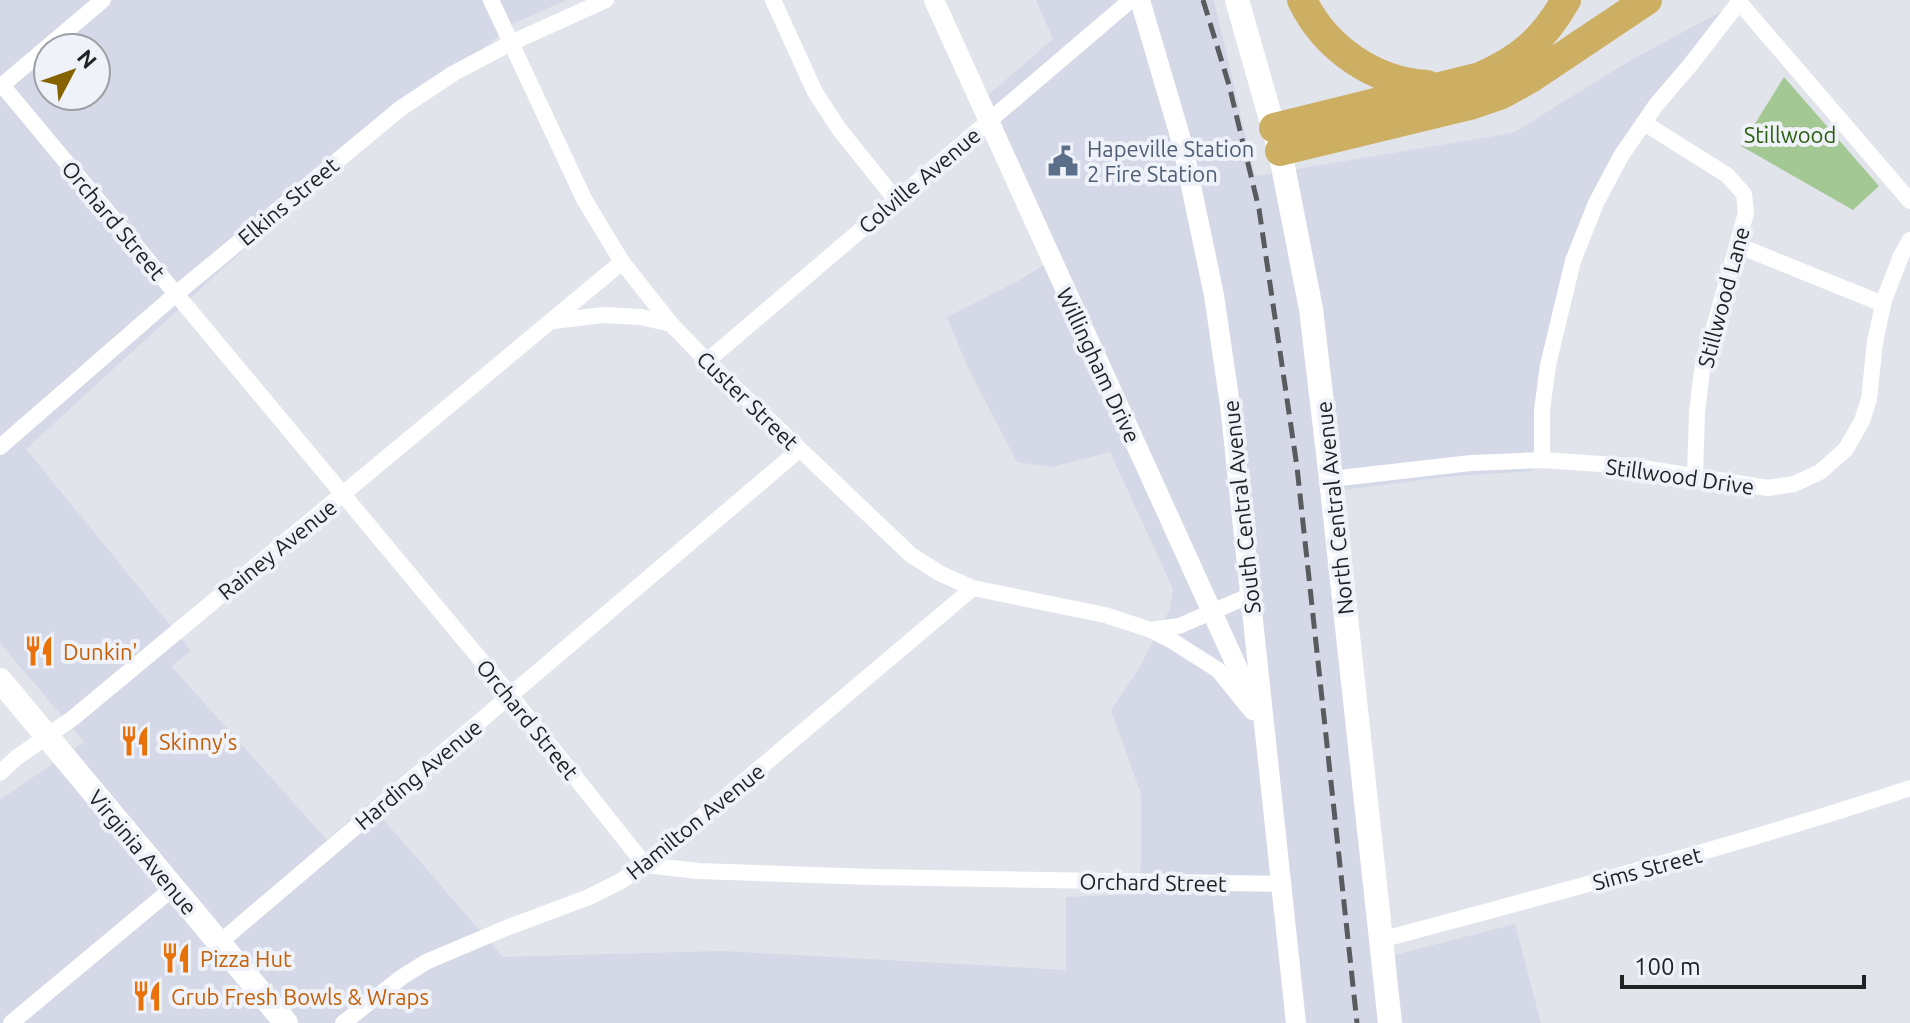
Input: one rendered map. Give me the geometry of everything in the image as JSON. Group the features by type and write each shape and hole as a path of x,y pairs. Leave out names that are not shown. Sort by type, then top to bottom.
{"highway":[{"path":"1302,0 1325,36 1366,68 1414,84 1445,86"},
{"path":"1277,140 1480,77 1505,65 1528,49 1550,27 1566,0"},
{"path":"1277,140 1470,105 1502,94 1647,0"}],"main road":[{"name":"North Central Avenue","path":"1237,0 1277,140 1311,309 1390,1023"},
{"name":"Virginia Avenue","path":"0,680 286,1023"}],"street":[{"path":"1,86 103,0"},
{"name":"Custer Street","path":"491,0 584,199 622,262 671,324 799,450 911,555 941,574 973,588 1105,615 1151,630 1218,670 1265,729"},
{"name":"Elkins Street","path":"0,447 176,294 401,108 454,73 606,0"},
{"path":"773,0 815,92 839,129 896,200"},
{"name":"Willingham Drive","path":"934,0 1265,729"},
{"name":"Colville Avenue","path":"707,361 1131,0"},
{"name":"South Central Avenue","path":"1140,0 1182,143 1214,295 1230,405 1296,1023"},
{"path":"1542,460 1542,410 1548,365 1573,261 1596,203 1621,156 1656,105 1739,2 1910,201"},
{"name":"Orchard Street","path":"1,86 510,695 645,865 699,871 873,877 1281,884"},
{"name":"Stillwood Lane","path":"1644,123 1727,175 1744,194 1746,213 1702,371 1695,476"},
{"name":"Stillwood Drive","path":"1331,479 1471,463 1542,460 1630,466 1768,488 1794,484 1820,472 1846,449 1862,421 1869,399 1883,304 1910,240"},
{"path":"1737,245 1883,304"},
{"name":"Rainey Avenue","path":"0,773 73,718 622,262"},
{"path":"551,321 603,315 641,317 671,324"},
{"name":"Harding Avenue","path":"219,943 799,450"},
{"name":"Hamilton Avenue","path":"343,1023 426,962 589,897 645,865 973,588"},
{"path":"1151,630 1179,626 1251,595"},
{"name":"Sims Street","path":"1381,940 1706,852 1910,788"},
{"path":"11,1023 173,888"},
{"path":"27,1023 61,982"}],"shaded area":[{"path":"0,0 567,0 516,22 326,174 26,449 191,651 171,666 327,840 369,803 503,957 721,951 1066,970 1066,897 1138,894 1141,794 1111,710 1138,670 1170,609 1173,589 1110,452 1052,467 1017,462 968,368 947,317 1018,281 1059,255 987,96 1053,39 1036,0 1214,0 1255,176 1513,133 1631,60 1739,2 1644,123 1596,203 1548,365 1533,471 1455,476 1342,490 1394,955 1515,924 1541,1023 0,1023 0,800 84,742 0,643"}],"green space":[{"name":"Stillwood","path":"1784,77 1879,186 1853,210 1741,146"}],"railway":[{"path":"1203,0 1229,85 1259,209 1297,467 1357,1023"}],"place":[{"name":"Hapeville Station 2 Fire Station","path":"1063,161"},
{"name":"Dunkin'","path":"39,651"},
{"name":"Skinny's","path":"135,741"},
{"name":"Pizza Hut","path":"176,958"},
{"name":"Grub Fresh Bowls & Wraps","path":"147,996"}]}
